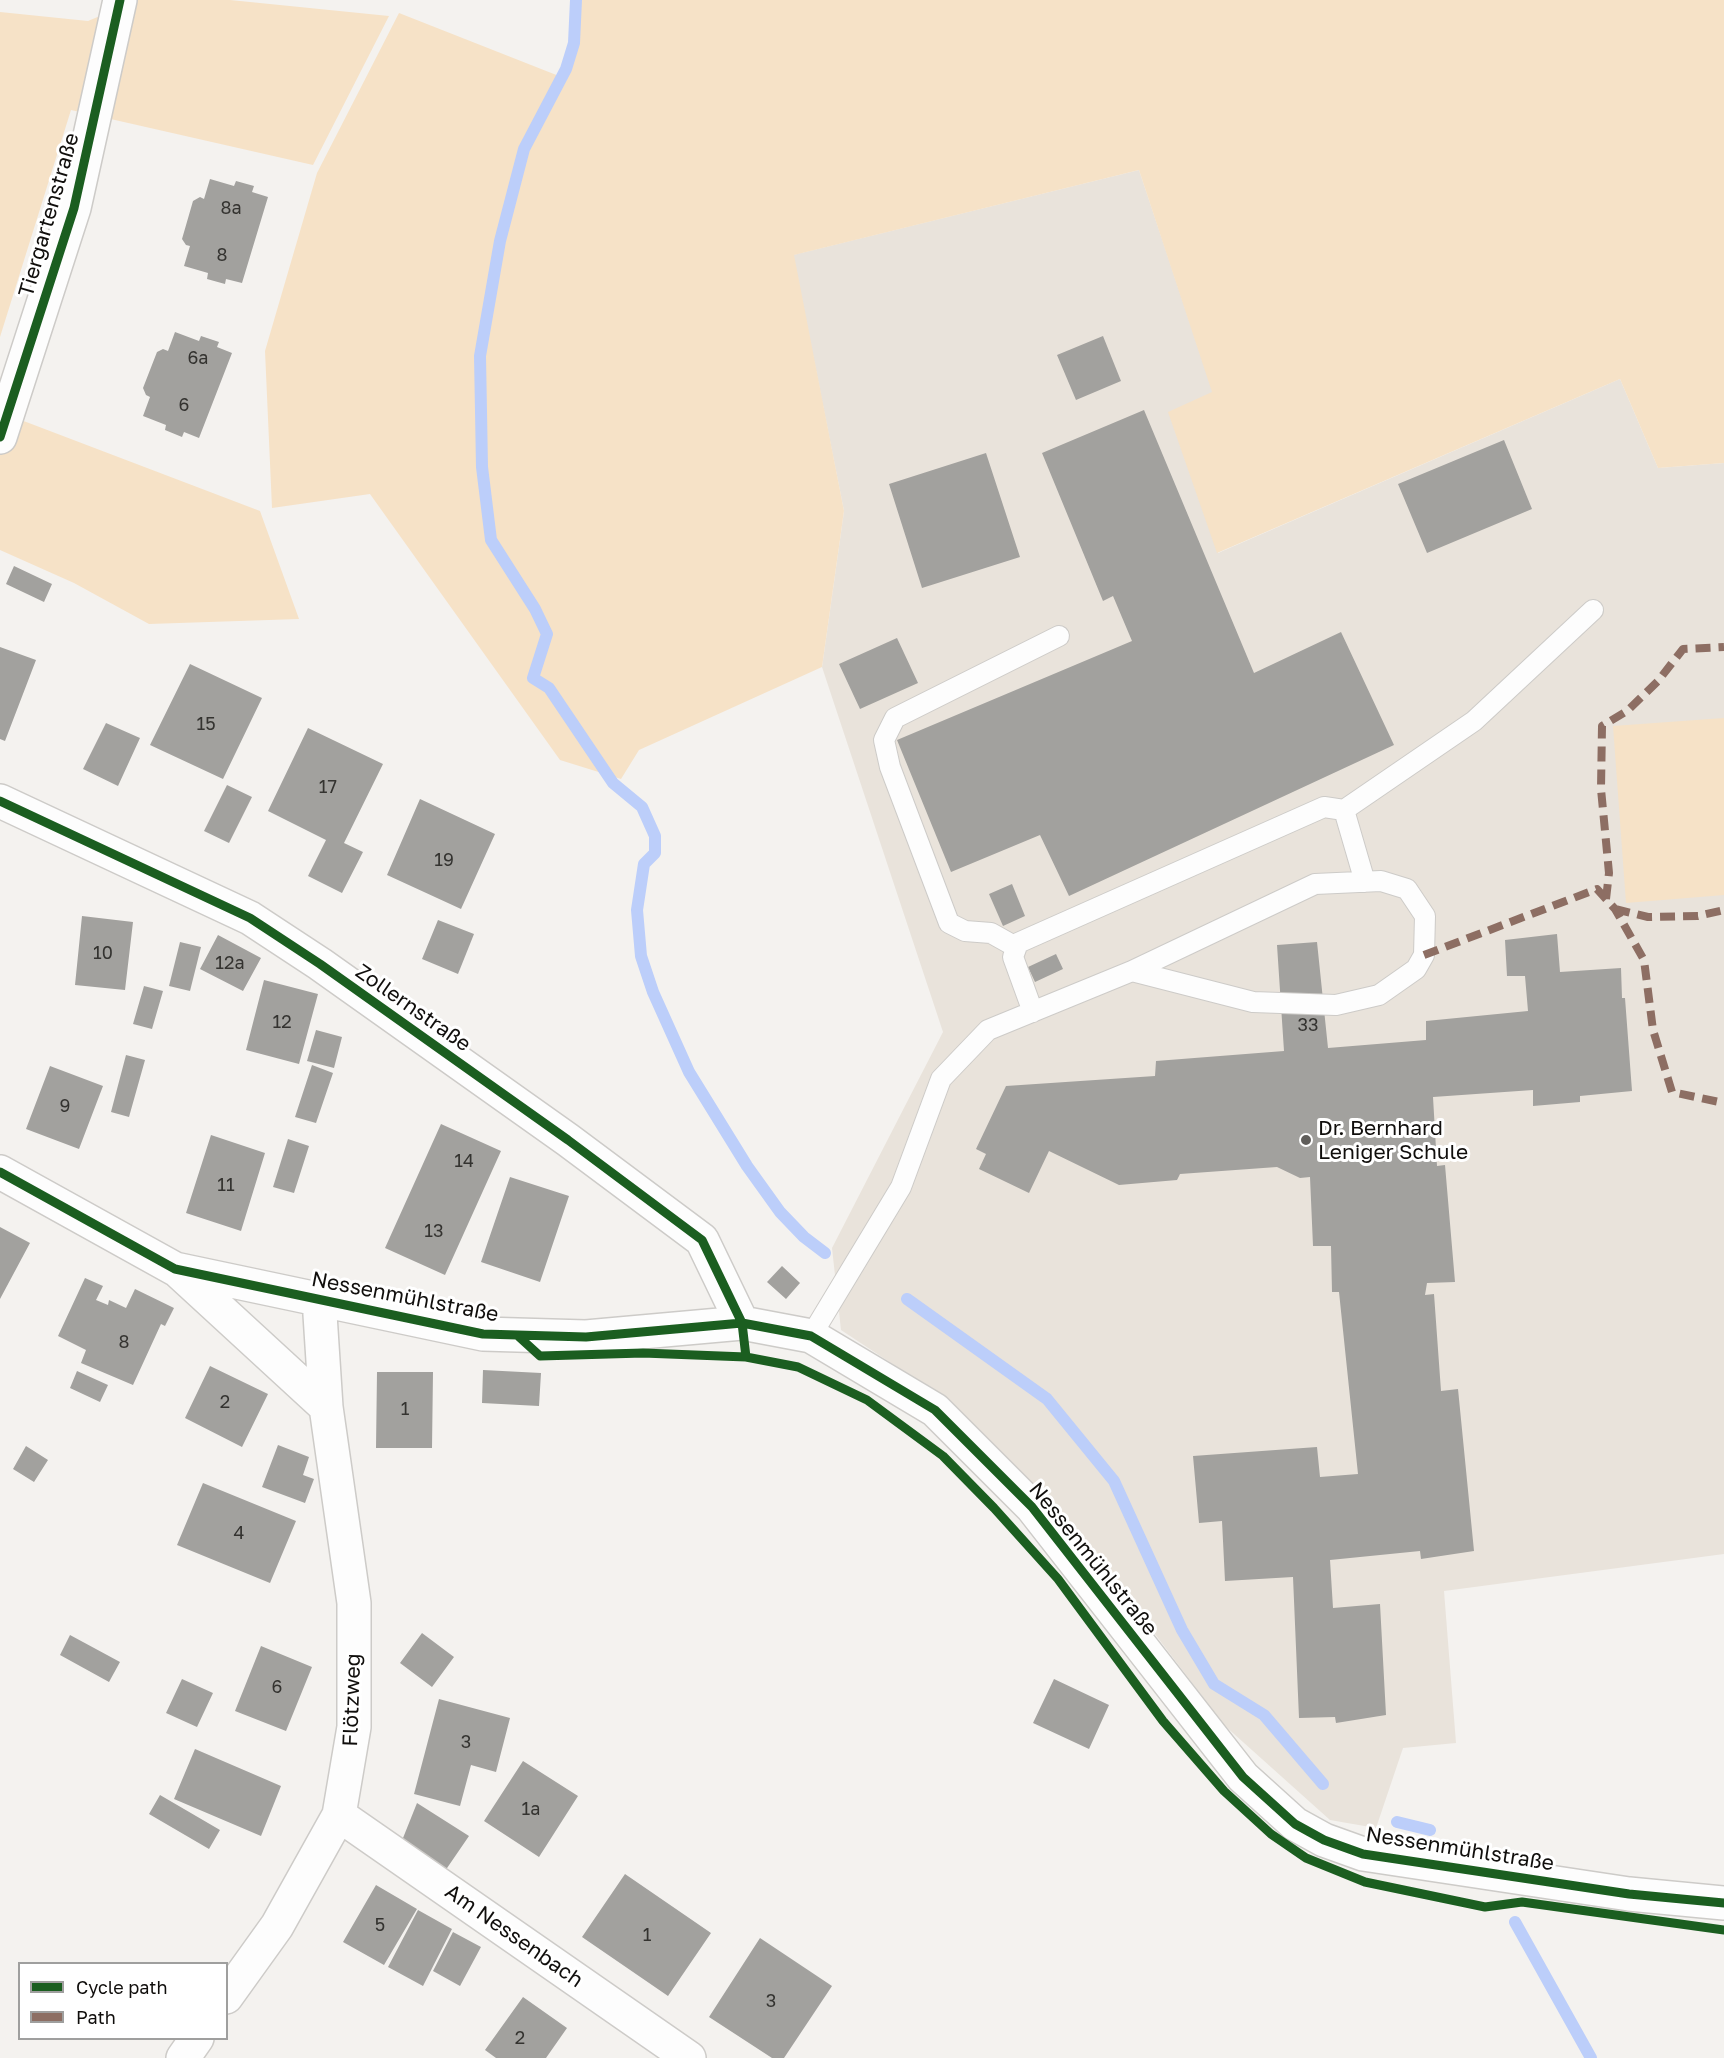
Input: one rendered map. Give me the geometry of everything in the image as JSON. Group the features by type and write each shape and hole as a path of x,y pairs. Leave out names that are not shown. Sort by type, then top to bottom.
{"street":[{"name":"Tiergartenstraße","path":"0,437 74,208 120,0"},
{"name":"Zollernstraße","path":"0,801 250,918 330,971 568,1140 702,1240 742,1323"},
{"name":"Nessenmühlstraße","path":"0,1172 176,1269 483,1334 586,1337 742,1323 811,1336 935,1410 1008,1482 1032,1507 1243,1778 1295,1824 1324,1840 1363,1854 1629,1894 1724,1904"},
{"path":"176,1269 326,1407"},
{"name":"Flötzweg","path":"228,1994 277,1926 339,1815 354,1727 354,1603 326,1407 319,1299"},
{"name":"Am Nessenbach","path":"339,1815 689,2058"},
{"path":"183,2058 196,2040"}],"lane":[{"path":"1033,1012 1013,957 1018,943 1324,807 1344,810 1474,721 1593,610"},
{"path":"1016,947 992,933 965,931 950,923 890,767 884,740 895,718 1059,636"},
{"path":"1344,810 1365,882"},
{"path":"811,1336 901,1187 941,1079 988,1030 1132,971 1315,884 1381,881 1407,889 1425,916 1424,955 1416,969 1379,995 1336,1005 1253,1002 1132,971"}],"shaded area":[{"path":"138,0 230,0 389,16 313,165 71,110 0,337 0,12 88,21"},
{"path":"572,0 1724,0 1724,463 1658,468 1620,379 1217,553 1168,412 1212,392 1139,170 794,255 844,511 822,667 639,750 621,779 560,760 370,494 272,508 265,351 317,173 399,13 564,78 576,38"},
{"path":"1139,170 1213,392 1218,553 1620,379 1658,468 1724,463 1724,1554 1444,1591 1456,1743 1403,1748 1376,1828 1330,1820 1224,1725 1092,1551 986,1438 938,1394 841,1330 832,1248 943,1032 822,667 844,511 793,255"},
{"path":"0,412 260,511 299,619 149,624 74,583 0,550"},
{"path":"1724,718 1724,895 1626,903 1613,726"}],"building":[{"path":"210,179 234,186 236,181 254,186 252,192 268,197 242,283 226,279 225,284 207,279 208,273 184,266 190,246 186,245 182,239 193,201 200,197 204,199"},
{"path":"175,332 199,341 201,336 219,342 217,347 232,353 199,438 184,432 182,437 165,430 166,425 143,416 150,397 146,395 143,388 157,352 163,349 168,351"},
{"path":"1103,336 1121,381 1076,400 1057,355"},
{"path":"1144,410 1254,673 1341,632 1394,745 1069,896 1040,835 951,872 897,740 1132,641 1113,596 1103,601 1042,453"},
{"path":"1504,440 1532,509 1427,553 1398,484"},
{"path":"986,453 1020,557 922,588 889,484"},
{"path":"14,566 52,584 44,602 6,584"},
{"path":"897,638 918,683 860,709 839,664"},
{"path":"0,647 36,660 5,741 0,739"},
{"path":"190,664 262,698 223,779 150,745"},
{"path":"106,723 140,738 118,786 83,769"},
{"path":"308,728 383,764 344,843 363,852 342,893 308,876 326,840 268,811"},
{"path":"227,785 252,797 229,843 204,831"},
{"path":"420,799 495,834 461,909 387,875"},
{"path":"1012,884 1025,916 1003,926 989,894"},
{"path":"82,916 133,922 125,990 75,985"},
{"path":"438,920 474,934 458,974 422,959"},
{"path":"1557,934 1560,972 1621,968 1632,1091 1580,1096 1580,1102 1533,1106 1533,1090 1433,1097 1437,1166 1445,1165 1455,1282 1427,1283 1425,1295 1434,1294 1441,1391 1458,1389 1474,1551 1421,1559 1420,1551 1330,1560 1333,1608 1380,1604 1386,1715 1336,1723 1335,1717 1299,1718 1293,1577 1225,1581 1222,1521 1199,1523 1193,1456 1317,1447 1320,1477 1358,1474 1339,1292 1332,1292 1331,1246 1313,1246 1310,1177 1300,1178 1277,1167 1180,1174 1177,1180 1119,1185 1049,1151 1029,1193 979,1169 986,1154 976,1149 1006,1086 1155,1076 1156,1061 1284,1051 1277,945 1317,942 1328,1048 1426,1040 1426,1021 1528,1011 1525,976 1507,976 1505,940"},
{"path":"218,935 261,958 243,991 200,969"},
{"path":"180,942 201,947 190,991 169,986"},
{"path":"1056,954 1063,969 1035,982 1028,967"},
{"path":"264,980 318,994 299,1064 246,1050"},
{"path":"144,986 163,991 152,1029 133,1024"},
{"path":"316,1030 342,1037 334,1068 307,1061"},
{"path":"126,1055 145,1060 129,1117 111,1112"},
{"path":"312,1065 333,1073 316,1123 295,1117"},
{"path":"50,1066 103,1086 79,1149 26,1129"},
{"path":"441,1124 501,1151 445,1275 385,1248"},
{"path":"211,1135 265,1153 241,1231 186,1213"},
{"path":"288,1139 309,1146 294,1193 273,1187"},
{"path":"510,1177 569,1196 540,1282 481,1262"},
{"path":"0,1227 30,1243 0,1299"},
{"path":"782,1266 800,1283 786,1299 767,1282"},
{"path":"85,1278 103,1286 96,1300 108,1305 109,1300 126,1308 135,1289 174,1308 165,1326 161,1324 133,1385 81,1363 86,1350 58,1336"},
{"path":"210,1366 268,1394 242,1447 185,1418"},
{"path":"483,1370 541,1373 539,1406 482,1403"},
{"path":"77,1371 108,1385 100,1402 70,1388"},
{"path":"377,1372 433,1372 432,1448 376,1448"},
{"path":"278,1445 309,1457 303,1475 314,1479 305,1503 262,1487"},
{"path":"26,1446 48,1460 34,1482 13,1469"},
{"path":"203,1483 296,1521 270,1583 177,1545"},
{"path":"422,1633 454,1657 432,1687 400,1663"},
{"path":"70,1635 120,1662 109,1682 60,1655"},
{"path":"261,1646 312,1667 286,1731 235,1711"},
{"path":"182,1679 213,1693 197,1727 166,1713"},
{"path":"1054,1679 1109,1705 1089,1749 1033,1723"},
{"path":"439,1699 510,1718 496,1772 471,1765 460,1806 414,1794"},
{"path":"195,1749 281,1786 261,1836 174,1799"},
{"path":"523,1761 578,1796 539,1857 484,1821"},
{"path":"160,1795 220,1830 209,1849 149,1814"},
{"path":"417,1803 469,1836 445,1871 401,1843"},
{"path":"625,1874 711,1933 668,1996 582,1937"},
{"path":"376,1885 417,1909 384,1965 343,1942"},
{"path":"418,1910 452,1929 423,1986 388,1967"},
{"path":"453,1932 481,1947 460,1986 433,1971"},
{"path":"760,1938 832,1986 784,2058 772,2058 709,2017"},
{"path":"523,1997 567,2028 546,2058 496,2058 485,2050"}],"waterway":[{"path":"576,0 574,43 566,69 524,149 500,241 480,356 482,467 491,540 535,609 547,634 533,678 549,688 613,783 642,807 655,836 655,853 644,864 637,910 641,956 653,992 689,1072 747,1166 780,1212 804,1237 825,1253"},
{"path":"907,1299 1047,1399 1114,1481 1182,1630 1214,1684 1264,1715 1323,1784"},
{"path":"1397,1822 1430,1830"},
{"path":"1515,1922 1591,2058"}],"marked path":[{"path":"1606,899 1609,873 1601,789 1602,726 1627,711 1658,681 1683,649 1724,647"},
{"path":"1424,955 1597,889 1615,909 1644,960 1653,1030 1672,1092 1724,1103"},
{"path":"1615,909 1648,917 1698,916 1724,910"}],"cycle path":[{"path":"0,437 74,208 120,0"},
{"path":"0,801 250,918 320,964 568,1140 702,1240 742,1323 746,1357"},
{"path":"0,1172 175,1269 483,1334 586,1337 742,1323 811,1336 935,1410 1032,1507 1243,1777 1295,1824 1324,1840 1363,1854 1629,1894 1724,1903"},
{"path":"517,1335 540,1356 643,1353 746,1357 798,1367 867,1400 943,1456 994,1508 1058,1579 1163,1721 1224,1791 1271,1834 1306,1858 1365,1882 1485,1907 1522,1902 1724,1930"}],"place":[{"name":"Dr. Bernhard Leniger Schule","path":"1306,1140"}]}
